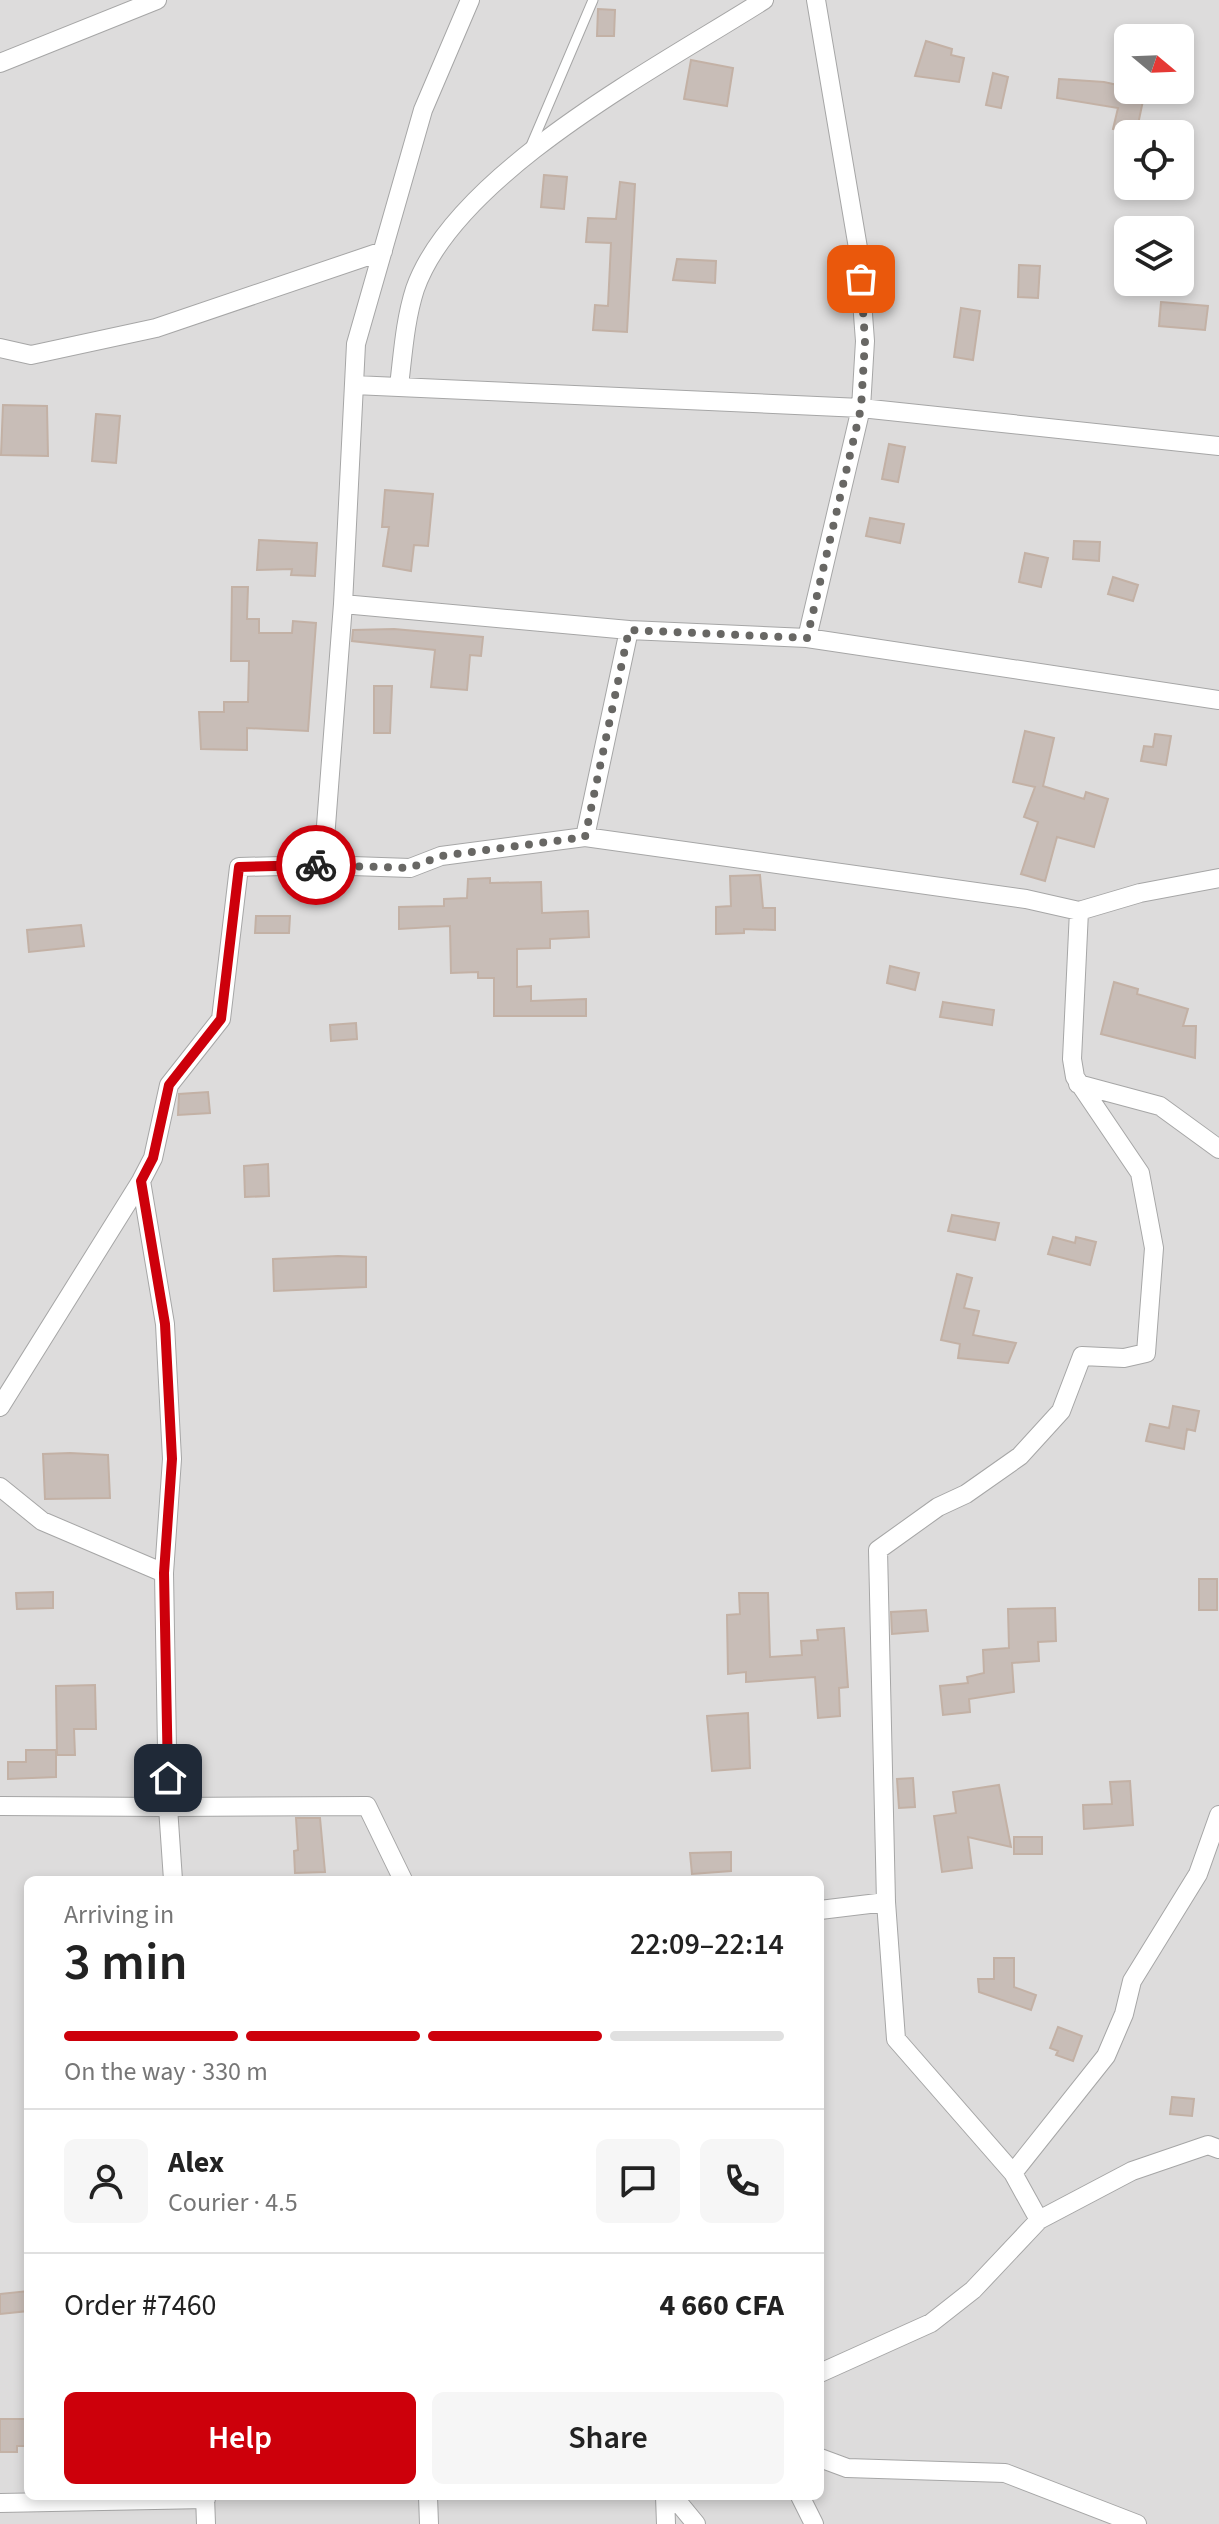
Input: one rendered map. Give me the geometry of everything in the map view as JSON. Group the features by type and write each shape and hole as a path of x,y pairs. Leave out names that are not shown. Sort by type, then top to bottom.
{"street":[{"path":"0,63 157,0"},
{"path":"323,865 343,604 356,344 423,110 470,0"},
{"path":"399,386 405,328 416,288 429,261 477,199 528,151 764,0"},
{"path":"807,638 861,408 865,341 858,248 816,0"},
{"path":"0,348 31,355 156,328 383,251"},
{"path":"354,385 861,408 1219,446"},
{"path":"343,604 629,630 807,638 1219,700"},
{"path":"585,837 629,630"},
{"path":"0,1407 141,1181 153,1158 169,1085 221,1019 239,867 323,865 410,868 441,856 585,837 1026,899 1079,911 1140,893 1219,878"},
{"path":"1039,2220 1013,2173 896,2039 886,1902 878,1550 938,1507 966,1494 1020,1456 1061,1411 1082,1356 1124,1358 1146,1353 1154,1248 1149,1204 1140,1173 1078,1084 1072,1059 1079,911"},
{"path":"1078,1084 1160,1106 1219,1149"},
{"path":"141,1181 165,1324 172,1459 164,1573 168,1807 173,1876"},
{"path":"0,1487 42,1521 164,1573"},
{"path":"0,1806 367,1806 401,1876"},
{"path":"1013,2173 1106,2056 1120,2025 1132,1981 1198,1874 1219,1815"},
{"path":"824,1910 886,1902"},
{"path":"824,2371 931,2323 973,2290 1039,2220 1132,2171 1208,2145 1219,2149"},
{"path":"824,2459 847,2468 1005,2473 1137,2524"},
{"path":"0,2503 124,2500"},
{"path":"206,2500 206,2524"},
{"path":"428,2500 429,2524"},
{"path":"665,2500 666,2524"},
{"path":"676,2500 696,2524"},
{"path":"802,2500 814,2524"}],"lane":[{"path":"528,151 593,0"}],"shaded area":[{"path":"0,0 1219,0 1219,2524 0,2524"}],"building":[{"path":"598,9 615,10 614,36 597,36"},
{"path":"926,41 952,49 951,55 964,58 959,82 915,76"},
{"path":"691,60 733,68 727,106 684,99"},
{"path":"993,73 1008,77 1001,108 986,105"},
{"path":"1059,79 1104,82 1114,84 1114,104 1142,104 1139,120 1115,120 1118,108 1057,98"},
{"path":"544,175 567,177 564,209 541,207"},
{"path":"620,182 635,184 627,332 593,330 595,305 608,306 611,243 586,242 588,218 616,219"},
{"path":"677,259 716,261 715,283 673,280"},
{"path":"1019,265 1040,266 1038,298 1018,297"},
{"path":"1161,302 1208,306 1205,330 1159,326"},
{"path":"961,308 980,311 973,360 954,357"},
{"path":"3,405 47,406 48,456 1,455"},
{"path":"96,414 120,416 116,463 92,461"},
{"path":"889,444 905,447 898,482 882,479"},
{"path":"385,490 433,494 428,546 414,545 411,571 383,566 389,527 382,527"},
{"path":"870,518 904,524 900,543 866,536"},
{"path":"259,540 317,543 315,576 291,575 292,569 257,570"},
{"path":"1074,541 1100,542 1099,561 1073,559"},
{"path":"1025,553 1048,558 1041,587 1019,582"},
{"path":"1113,577 1138,585 1133,601 1108,594"},
{"path":"232,587 248,587 247,619 259,619 259,633 292,633 293,621 316,623 308,731 247,728 247,750 201,749 199,712 224,712 224,702 248,702 249,661 231,661"},
{"path":"394,629 483,637 481,656 470,655 467,690 431,687 435,650 352,641 353,630"},
{"path":"374,686 392,686 390,733 374,733"},
{"path":"1025,731 1054,738 1043,786 1084,799 1086,792 1108,799 1094,847 1057,837 1045,881 1021,874 1038,822 1024,817 1035,787 1013,782"},
{"path":"1155,734 1171,736 1166,765 1141,761 1144,746 1153,747"},
{"path":"760,875 763,908 775,908 775,930 744,929 744,933 716,934 716,907 731,906 730,876"},
{"path":"490,878 490,883 541,882 542,913 588,911 589,937 550,939 550,948 517,949 517,987 531,986 531,1001 586,999 586,1016 494,1016 494,978 478,978 478,972 451,973 450,926 399,929 399,907 444,906 444,899 467,898 468,879"},
{"path":"256,916 290,916 289,933 255,933"},
{"path":"81,925 84,946 29,952 27,930"},
{"path":"890,966 919,973 915,990 887,983"},
{"path":"1114,982 1138,989 1137,994 1188,1009 1183,1026 1196,1026 1195,1058 1101,1034"},
{"path":"943,1002 994,1010 992,1025 940,1017"},
{"path":"356,1023 357,1039 331,1041 330,1025"},
{"path":"208,1092 210,1113 178,1115 179,1094"},
{"path":"268,1164 269,1196 245,1197 244,1166"},
{"path":"952,1215 999,1223 995,1240 948,1231"},
{"path":"1053,1237 1075,1243 1076,1237 1096,1242 1090,1265 1048,1254"},
{"path":"366,1257 366,1287 274,1291 273,1259"},
{"path":"957,1274 972,1278 964,1308 979,1311 973,1335 1016,1343 1008,1363 958,1358 960,1344 941,1340"},
{"path":"1173,1406 1199,1411 1195,1431 1187,1429 1184,1449 1146,1441 1150,1424 1169,1428"},
{"path":"43,1454 108,1455 110,1498 45,1499"},
{"path":"1199,1579 1217,1579 1217,1610 1199,1610"},
{"path":"53,1592 53,1608 17,1609 16,1593"},
{"path":"739,1593 768,1593 770,1657 802,1655 801,1641 818,1640 817,1630 844,1628 848,1687 839,1688 840,1716 818,1718 815,1677 746,1682 746,1672 728,1674 727,1615 740,1614"},
{"path":"1055,1608 1056,1641 1038,1642 1039,1661 1012,1663 1014,1692 969,1699 970,1712 943,1715 940,1686 968,1683 967,1677 984,1673 983,1650 1009,1648 1008,1609"},
{"path":"926,1610 928,1631 892,1634 891,1612"},
{"path":"95,1685 96,1729 74,1729 75,1755 57,1755 56,1686"},
{"path":"748,1713 750,1768 712,1771 707,1716"},
{"path":"26,1750 56,1750 56,1777 8,1779 8,1762 26,1762"},
{"path":"913,1778 915,1807 899,1808 897,1779"},
{"path":"1130,1781 1133,1825 1084,1829 1083,1805 1112,1804 1110,1782"},
{"path":"999,1785 1011,1847 968,1837 972,1868 942,1872 934,1816 956,1813 953,1792"},
{"path":"296,1818 320,1818 325,1872 295,1873 294,1851 298,1850"},
{"path":"1014,1837 1042,1837 1042,1854 1014,1854"},
{"path":"731,1852 731,1871 692,1874 690,1853"},
{"path":"994,1958 1014,1958 1014,1987 1036,1995 1031,2010 979,1992 978,1979 994,1979"},
{"path":"1058,2027 1082,2036 1073,2061 1056,2055 1058,2051 1050,2048"},
{"path":"1172,2097 1194,2099 1192,2116 1170,2114"},
{"path":"24,2291 24,2311 0,2314 0,2294"},
{"path":"0,2419 24,2419 24,2446 17,2446 17,2452 0,2452"}],"way so far":[{"path":"316,865 410,868 441,856 585,837 629,630 807,638 861,408 865,341 861,279"}],"route":[{"path":"168,1778 164,1573 172,1459 165,1324 141,1181 153,1158 169,1085 221,1019 239,867 316,865"}]}
